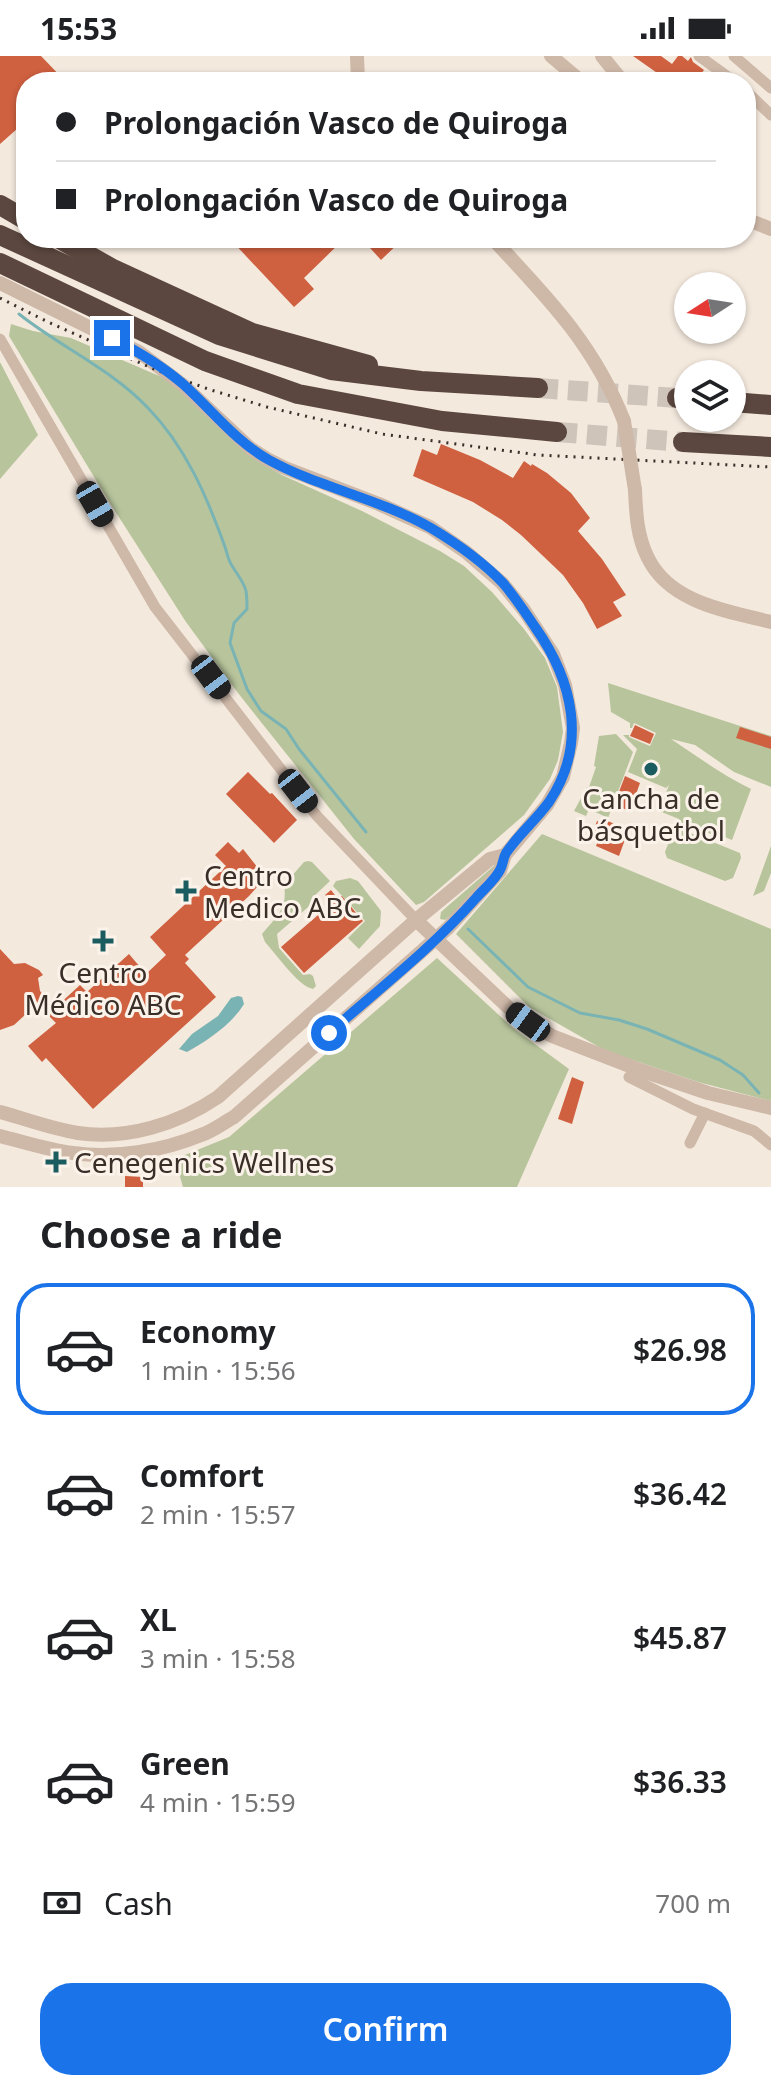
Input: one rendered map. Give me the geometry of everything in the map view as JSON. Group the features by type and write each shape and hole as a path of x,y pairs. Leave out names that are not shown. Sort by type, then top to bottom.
{"highway":[{"path":"28,248 219,335 331,370 421,381 538,388"},
{"path":"76,248 111,268 252,333 421,381"},
{"path":"0,263 205,361 298,394 442,421 557,432"},
{"path":"746,403 771,405"},
{"path":"683,442 771,447"}],"street":[{"path":"551,56 570,72"},
{"path":"602,56 615,72"},
{"path":"699,56 721,72"},
{"path":"734,56 752,72"},
{"path":"756,101 771,115"},
{"path":"501,248 555,306 581,339 609,384 624,421 640,535 648,559 680,593 712,607 771,622"},
{"path":"0,283 139,352 183,385 250,448 267,459 430,527 466,552 502,583 553,654 565,685 573,728 563,777 553,795 505,855 500,871 459,918 234,1117 204,1134 176,1144 105,1155 52,1150 0,1136"},
{"path":"0,339 155,607 317,816 416,920 511,1010 552,1036 708,1093 771,1108"},
{"path":"0,1112 79,1133 106,1134 146,1129 196,1112 218,1097 416,920 490,859 505,855"},
{"path":"629,1077 670,1098 754,1131 771,1145"},
{"path":"690,1143 705,1113"}],"green space":[{"path":"11,324 71,338 171,381 265,465 362,511 464,566 492,592 545,658 557,687 563,732 558,760 550,779 524,815 424,902 416,905 354,839 186,622 9,336"},
{"path":"0,362 38,435 0,479"},
{"path":"608,683 771,736 771,787 734,772 695,745 671,739 751,789 732,840 678,822 679,819 659,811 669,785 666,788 628,772 637,749 623,735 650,746 656,733 634,723 630,728 630,723 611,712"},
{"path":"616,734 633,752 608,818 589,809 586,816 574,811 589,787 596,767 599,736"},
{"path":"678,828 740,853 733,878 725,881 667,858 665,852 673,831"},
{"path":"542,834 771,929 771,1101 698,1082 606,1051 529,1007 456,934"},
{"path":"771,846 771,873 764,891 753,896"},
{"path":"308,861 330,881 312,898 314,902 277,934 279,948 303,975 313,976 316,986 313,989 288,969 262,934 282,907 284,885"},
{"path":"496,864 458,909 445,920 440,919 441,912"},
{"path":"350,878 358,881 381,911 380,926 359,949 348,938 365,921 333,886 336,881"},
{"path":"437,958 513,1028 569,1069 517,1187 183,1187 175,1159 229,1137"}],"water":[{"path":"242,997 244,1004 226,1025 187,1052 179,1049 192,1034 218,1016 231,998"}],"building":[{"path":"0,56 41,56 56,72 16,72 16,130 0,144"},
{"path":"633,56 661,56 672,64 678,56 688,61 691,57 704,70 702,72 656,72"},
{"path":"238,248 335,248 304,278 314,289 294,307"},
{"path":"370,248 394,248 381,260"},
{"path":"441,444 513,478 524,461 532,464 571,493 590,518 578,531 626,595 613,602 622,616 597,629 563,575 521,535 473,502 413,476 422,449 437,455"},
{"path":"635,725 654,734 650,744 630,736"},
{"path":"740,727 771,737 771,749 736,738"},
{"path":"248,772 297,820 274,843 226,794"},
{"path":"625,776 640,783 630,811 614,805"},
{"path":"597,821 607,825 608,821 627,834 619,856 596,846 600,835 593,832"},
{"name":"Centro Médico ABC","path":"228,842 239,853 243,849 258,868 257,887 185,955 189,959 185,963 216,997 93,1109 46,1058 42,1062 28,1046 56,1023 37,1004 14,1025 0,1030 0,949 14,964 25,963 39,970 43,975 38,978 40,991 55,1008 80,985 87,992 129,954 146,974 166,955 150,937 226,866 215,855"},
{"path":"331,890 338,899 342,896 363,921 304,973 281,947 332,903 325,895"},
{"path":"572,1077 584,1082 572,1124 558,1119"},
{"path":"125,1176 143,1177 143,1187 125,1187"}],"waterway":[{"path":"19,314 119,382 148,408 174,439 203,491 229,560 246,591 247,609 234,623 230,643 247,689 261,711 286,729 366,832"},
{"path":"468,929 528,987 580,1013 647,1029 720,1060 743,1075 759,1093"}],"tunnel":[{"path":"538,388 674,398"},
{"path":"557,432 683,442"}],"railway":[{"path":"0,298 156,370 211,390 267,407 382,434 538,455 771,467"}],"place":[{"name":"Cancha de básquetbol","path":"651,769"},
{"name":"Centro Medico ABC","path":"186,891"},
{"name":"Centro Médico ABC","path":"103,941"},
{"name":"Cenegenics Wellnes","path":"56,1162"}],"route":[{"path":"112,338 162,368 250,448 267,459 430,527 466,552 502,583 524,610 553,654 565,685 573,728 571,743 563,777 547,805 505,855 500,871 459,918 329,1033"}]}
